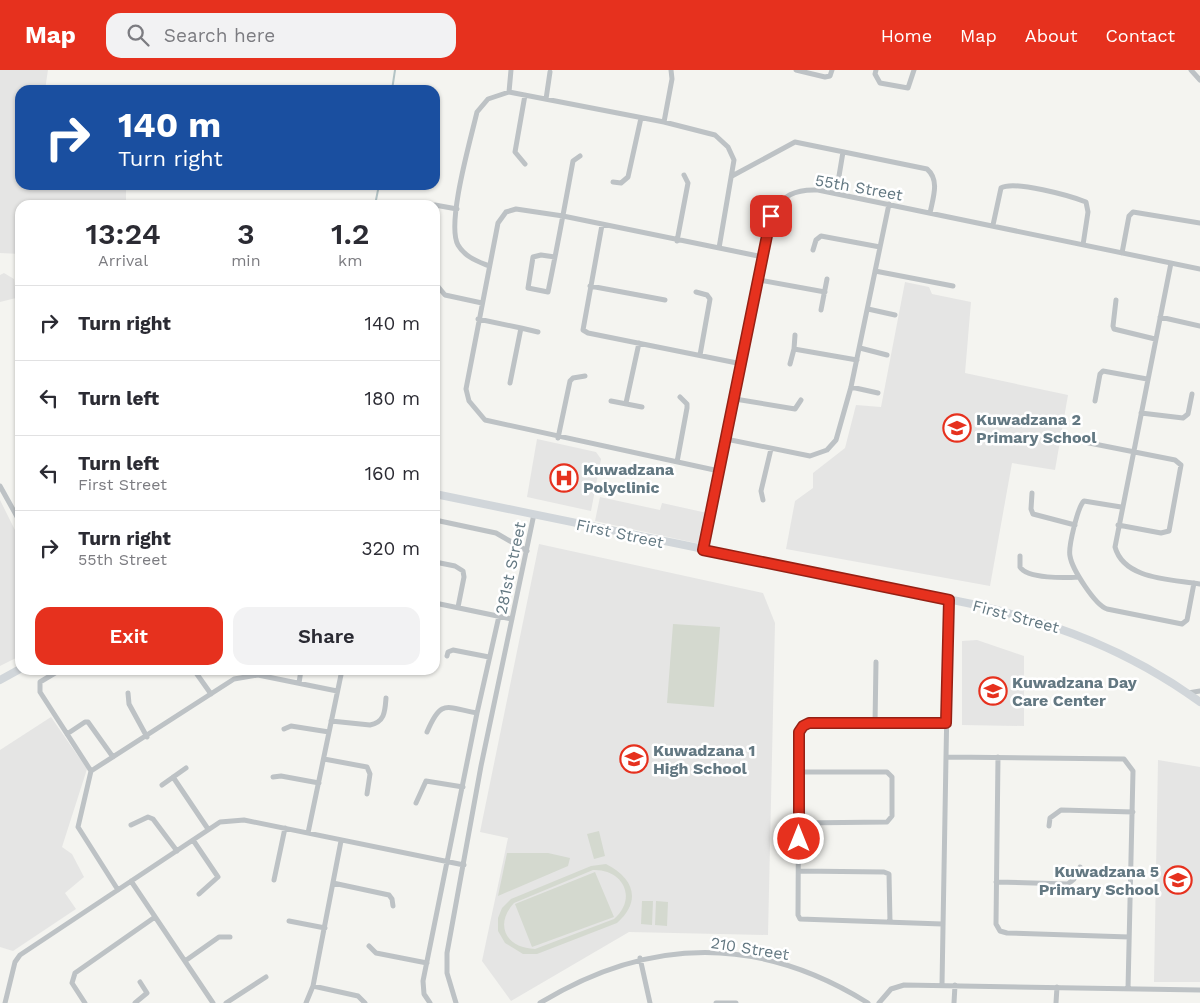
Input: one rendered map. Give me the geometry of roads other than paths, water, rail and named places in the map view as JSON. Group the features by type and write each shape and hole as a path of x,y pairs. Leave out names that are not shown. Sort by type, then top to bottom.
{"street":[{"path":"509,92 511,70"},
{"path":"664,122 672,79 671,70"},
{"path":"796,70 825,77 830,76 832,70"},
{"path":"876,70 875,74 880,83 908,88 914,70"},
{"path":"1191,70 1200,80"},
{"path":"546,99 550,72"},
{"path":"489,266 472,259 457,244 455,234 457,209 477,112 488,99 509,92 664,122 720,138 732,153 734,160 719,248"},
{"path":"524,164 515,152 525,95"},
{"path":"613,182 621,182 628,177 641,118"},
{"path":"732,176 795,142 927,170 932,174 935,185 930,212"},
{"path":"836,194 843,152"},
{"path":"555,257 533,256 528,288 548,292 555,257 563,216 573,161 580,156"},
{"path":"677,241 688,183 684,175"},
{"path":"992,225 1001,188 1009,185 1038,189 1086,202 1088,212 1083,245"},
{"name":"55th Street","path":"703,550 771,216 782,199 792,192 803,190 836,194 890,204 1200,269"},
{"path":"726,439 810,456 830,448 836,440 860,348 890,204"},
{"path":"440,206 457,209"},
{"path":"719,470 491,424 484,420 472,407 466,396 478,319 498,223 506,212 516,209 563,216 677,241 763,257"},
{"path":"1122,253 1129,216 1134,212 1200,223"},
{"path":"602,225 583,330 588,333 742,364"},
{"path":"813,250 816,240 821,236 880,247"},
{"path":"1171,263 1132,451 1115,547 1123,564 1143,573 1200,584"},
{"path":"875,271 953,286"},
{"path":"821,310 827,279"},
{"path":"759,280 825,292"},
{"path":"590,286 666,300"},
{"path":"440,289 445,295 482,304"},
{"path":"696,292 707,295 710,299 700,355"},
{"path":"1116,300 1112,326 1114,330 1155,339"},
{"path":"868,309 895,315"},
{"path":"1160,317 1200,326"},
{"path":"478,319 538,332"},
{"path":"510,383 521,328"},
{"path":"790,364 794,349 794,335"},
{"path":"626,403 639,343"},
{"path":"860,348 886,355"},
{"path":"794,349 857,360"},
{"path":"1095,401 1100,374 1103,371 1147,380"},
{"path":"558,438 570,381 574,378 585,376"},
{"path":"851,387 878,393"},
{"path":"1141,413 1182,418 1188,414 1192,394"},
{"path":"678,462 687,408 687,404 680,396"},
{"path":"735,399 795,409 801,400"},
{"path":"612,401 642,407"},
{"path":"1064,438 1175,460 1181,465 1170,529 1167,532 1118,525"},
{"path":"763,500 761,491 771,449"},
{"path":"0,486 15,513"},
{"path":"1032,493 1031,509 1033,514 1076,525"},
{"name":"First Street","path":"440,495 1014,614 1069,631 1142,664 1200,702"},
{"path":"1121,507 1084,500 1076,525 1070,556 1079,577 1103,608 1180,625 1186,620 1194,583"},
{"name":"281st Street","path":"456,1003 447,973 447,953 510,627 534,514"},
{"path":"440,521 496,532 527,551"},
{"path":"1020,556 1020,567 1026,573 1060,579 1079,577"},
{"path":"440,563 455,566 463,571 464,577 458,607"},
{"path":"942,985 949,600"},
{"path":"440,604 512,619"},
{"path":"430,1003 424,988 427,963 477,713 499,616"},
{"path":"447,656 448,652 453,650 489,657"},
{"path":"875,724 876,662"},
{"path":"0,680 15,672"},
{"path":"52,675 40,682 38,687 91,771 78,827 118,890"},
{"path":"198,675 211,694"},
{"path":"91,771 234,679 249,675 337,691"},
{"path":"299,683 301,675"},
{"path":"308,833 341,675"},
{"path":"1188,693 1200,691"},
{"path":"128,693 129,704 146,737"},
{"path":"331,721 377,724 385,713 386,698"},
{"path":"428,732 435,713 440,709 446,707 477,713"},
{"path":"67,734 88,722 113,758"},
{"path":"942,924 800,919 798,915 799,732 803,726 809,723 946,723"},
{"path":"284,729 291,726 329,732"},
{"path":"946,757 1124,759 1133,770 1128,988"},
{"path":"998,757 996,924 1000,931 1007,933 1129,937"},
{"path":"324,759 367,767 370,774 367,794"},
{"path":"162,785 186,768"},
{"path":"799,772 887,772 892,777 892,816 887,822 799,823"},
{"path":"273,777 282,776 319,783"},
{"path":"173,777 208,829"},
{"path":"416,802 426,780 463,787"},
{"path":"1049,826 1050,818 1061,810 1133,812"},
{"path":"131,825 148,817 153,819 177,851"},
{"path":"5,1003 15,962 20,955 220,822 233,820 285,828 464,865"},
{"path":"274,880 285,828"},
{"path":"193,840 218,877 199,894"},
{"path":"306,1003 313,986 341,840"},
{"path":"996,882 1068,884 1074,879 1080,867"},
{"path":"799,871 884,872 889,874 890,922"},
{"path":"131,881 213,1003"},
{"path":"333,883 389,895 393,906"},
{"path":"85,1003 72,984 75,973 155,917"},
{"path":"289,920 325,928"},
{"path":"184,961 218,938 223,936 230,937"},
{"path":"368,946 376,953 427,963"},
{"name":"210 Street","path":"540,1003 577,982 640,958 714,952 772,961 824,978 868,1003"},
{"path":"640,958 650,1003"},
{"path":"226,1003 266,978"},
{"path":"135,1003 147,993 140,982"},
{"path":"954,1003 955,985"},
{"path":"879,1003 896,986 955,985 1200,990"},
{"path":"313,986 358,996 365,1003"},
{"path":"1056,1003 1057,987"},
{"path":"716,1003 736,1003"}],"waterway":[{"path":"393,85 395,70"},
{"path":"376,200 378,190"}],"place":[{"name":"Kuwadzana 2 Primary School","path":"957,428"},
{"name":"Kuwadzana Polyclinic","path":"564,478"},
{"name":"Kuwadzana Day Care Center","path":"993,691"},
{"name":"Kuwadzana 1 High School","path":"634,759"},
{"name":"Kuwadzana 5 Primary School","path":"1178,880"}]}
